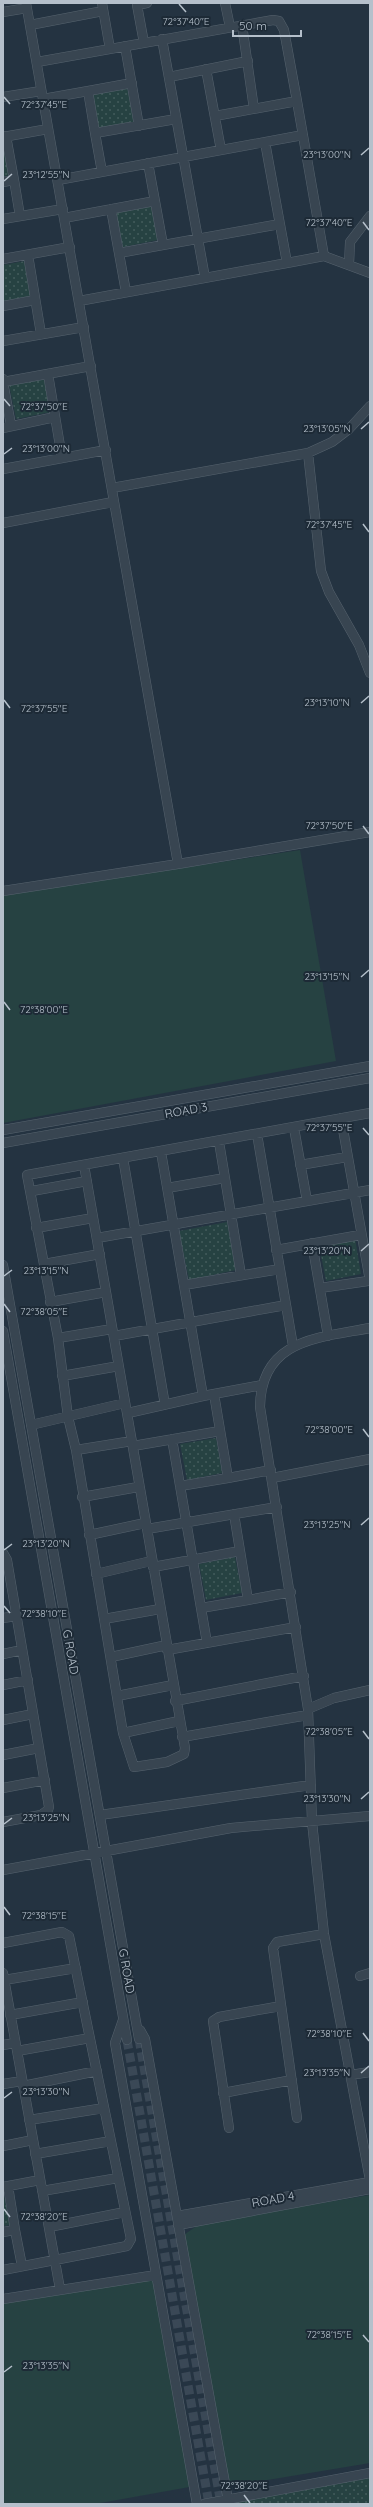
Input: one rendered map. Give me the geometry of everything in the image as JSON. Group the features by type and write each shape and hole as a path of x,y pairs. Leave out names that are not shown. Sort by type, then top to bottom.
{"street":[{"path":"144,43 137,4 147,3"},
{"path":"226,3 230,27"},
{"path":"3,12 26,6 30,25 178,864"},
{"path":"30,25 102,7 110,49"},
{"path":"37,62 230,27 273,20 279,21 283,25 324,256"},
{"path":"242,25 254,109"},
{"path":"162,40 205,278"},
{"path":"125,46 139,126"},
{"path":"169,77 248,60"},
{"path":"206,69 221,150"},
{"path":"3,97 88,91 132,83"},
{"path":"88,91 102,172"},
{"path":"215,116 297,101"},
{"path":"95,134 176,119"},
{"path":"20,216 4,136 48,128"},
{"path":"58,180 303,134"},
{"path":"265,142 287,263"},
{"path":"148,163 163,245"},
{"path":"3,182 14,180"},
{"path":"3,219 20,216 111,209 155,201"},
{"path":"111,209 126,292"},
{"path":"349,265 350,242 370,216"},
{"path":"119,253 280,224"},
{"path":"3,259 70,247"},
{"path":"28,255 41,334"},
{"path":"79,301 324,256 370,273"},
{"path":"3,306 35,300"},
{"path":"3,341 84,327"},
{"path":"55,417 7,426 3,381 91,366"},
{"path":"48,374 62,458"},
{"path":"112,488 308,453 338,438 370,406"},
{"path":"3,468 106,450"},
{"path":"308,453 321,571 329,592 368,662 370,674"},
{"path":"3,523 113,502"},
{"path":"3,891 370,832"},
{"name":"ROAD 3","path":"3,1130 370,1066"},
{"name":"ROAD 3","path":"3,1143 370,1078"},
{"path":"84,1165 128,1414 138,1487 167,1647 175,1701 185,1748 184,1754 181,1757 167,1762 134,1767 123,1733 82,1497 76,1450 68,1417 58,1338 36,1228 32,1191 27,1175 123,1158 219,1142 370,1113"},
{"path":"320,1288 369,1281 341,1118"},
{"path":"294,1128 306,1201"},
{"path":"257,1134 293,1346"},
{"path":"219,1142 242,1275"},
{"path":"161,1152 203,1396"},
{"path":"300,1165 347,1157"},
{"path":"123,1158 165,1405"},
{"path":"167,1188 225,1178"},
{"path":"32,1191 87,1181"},
{"path":"97,1238 370,1190"},
{"path":"36,1228 93,1218"},
{"path":"276,1250 360,1235"},
{"path":"312,1243 328,1336"},
{"path":"44,1264 100,1254"},
{"name":"G ROAD","path":"3,1265 139,2039"},
{"path":"184,1286 280,1269"},
{"path":"50,1302 106,1292"},
{"path":"58,1338 152,1329 286,1305"},
{"path":"370,1328 306,1340 293,1346 268,1371 262,1386 260,1407 304,1676 308,1712 312,1822 324,1934 370,2181"},
{"name":"G ROAD","path":"3,1332 127,2040"},
{"path":"62,1376 119,1366"},
{"path":"128,1414 203,1396 262,1386"},
{"path":"214,1394 228,1478"},
{"path":"31,1425 125,1403"},
{"path":"76,1450 172,1439 220,1431"},
{"path":"172,1439 207,1643"},
{"path":"180,1486 370,1459"},
{"path":"82,1497 138,1487"},
{"path":"89,1535 146,1526 186,1522 277,1506"},
{"path":"234,1514 248,1600"},
{"path":"96,1574 152,1564 193,1560 240,1551"},
{"path":"3,1553 7,1560 7,1585 16,1616 34,1714 45,1780 48,1810 41,1815 3,1822"},
{"path":"201,1608 291,1592"},
{"path":"104,1619 160,1609"},
{"path":"3,1618 16,1616"},
{"path":"111,1657 167,1647 207,1643 296,1627"},
{"path":"3,1654 22,1650"},
{"path":"175,1701 304,1676"},
{"path":"3,1685 28,1680"},
{"path":"117,1696 173,1685"},
{"path":"182,1737 308,1712 334,1698 370,1690"},
{"path":"3,1720 34,1714"},
{"path":"123,1733 179,1722"},
{"path":"3,1755 39,1748"},
{"path":"3,1788 45,1780"},
{"path":"100,1815 311,1785"},
{"path":"3,1870 231,1828 370,1816"},
{"path":"3,1943 62,1932 69,1936 131,2239 127,2246 3,2270"},
{"path":"297,2118 273,1951 275,1945 324,1934"},
{"path":"60,2289 4,1977 76,1968"},
{"path":"360,1976 370,1973"},
{"path":"10,2015 83,2002"},
{"path":"229,2128 212,2021 219,2017 281,2006"},
{"path":"123,2019 115,2043 197,2504"},
{"path":"135,2019 145,2039 228,2500"},
{"path":"3,2045 16,2047 90,2038"},
{"path":"3,2084 23,2083 97,2071"},
{"path":"350,2075 370,2072"},
{"path":"223,2092 292,2080"},
{"path":"29,2120 104,2108"},
{"path":"3,2146 33,2140"},
{"path":"36,2154 111,2141"},
{"path":"42,2191 118,2178"},
{"path":"22,2266 5,2186 40,2180"},
{"name":"ROAD 4","path":"178,2221 370,2181"},
{"name":"ROAD 4","path":"178,2221 370,2189"},
{"path":"48,2226 125,2212"},
{"path":"3,2232 15,2230"},
{"path":"3,2299 156,2275"},
{"path":"204,2504 370,2473"}],"green space":[{"path":"127,87 134,122 99,129 92,94"},
{"path":"3,140 10,175 3,177"},
{"path":"152,205 158,240 123,247 116,212"},
{"path":"25,261 32,296 3,302 3,265"},
{"path":"44,377 51,412 16,419 9,384"},
{"path":"300,850 336,1061 3,1123 3,895"},
{"path":"227,1222 236,1270 189,1280 179,1231"},
{"path":"355,1238 361,1274 326,1281 319,1245"},
{"path":"216,1438 222,1473 187,1480 180,1444"},
{"path":"235,1557 242,1593 206,1600 199,1564"},
{"path":"3,2191 10,2225 3,2226"},
{"path":"370,2195 370,2463 226,2487 178,2239 201,2223"},
{"path":"160,2277 195,2486 95,2504 3,2504 3,2303"},
{"path":"370,2477 370,2504 226,2504"}],"tunnel":[{"path":"139,2039 221,2504"},
{"path":"127,2040 209,2504"}]}
